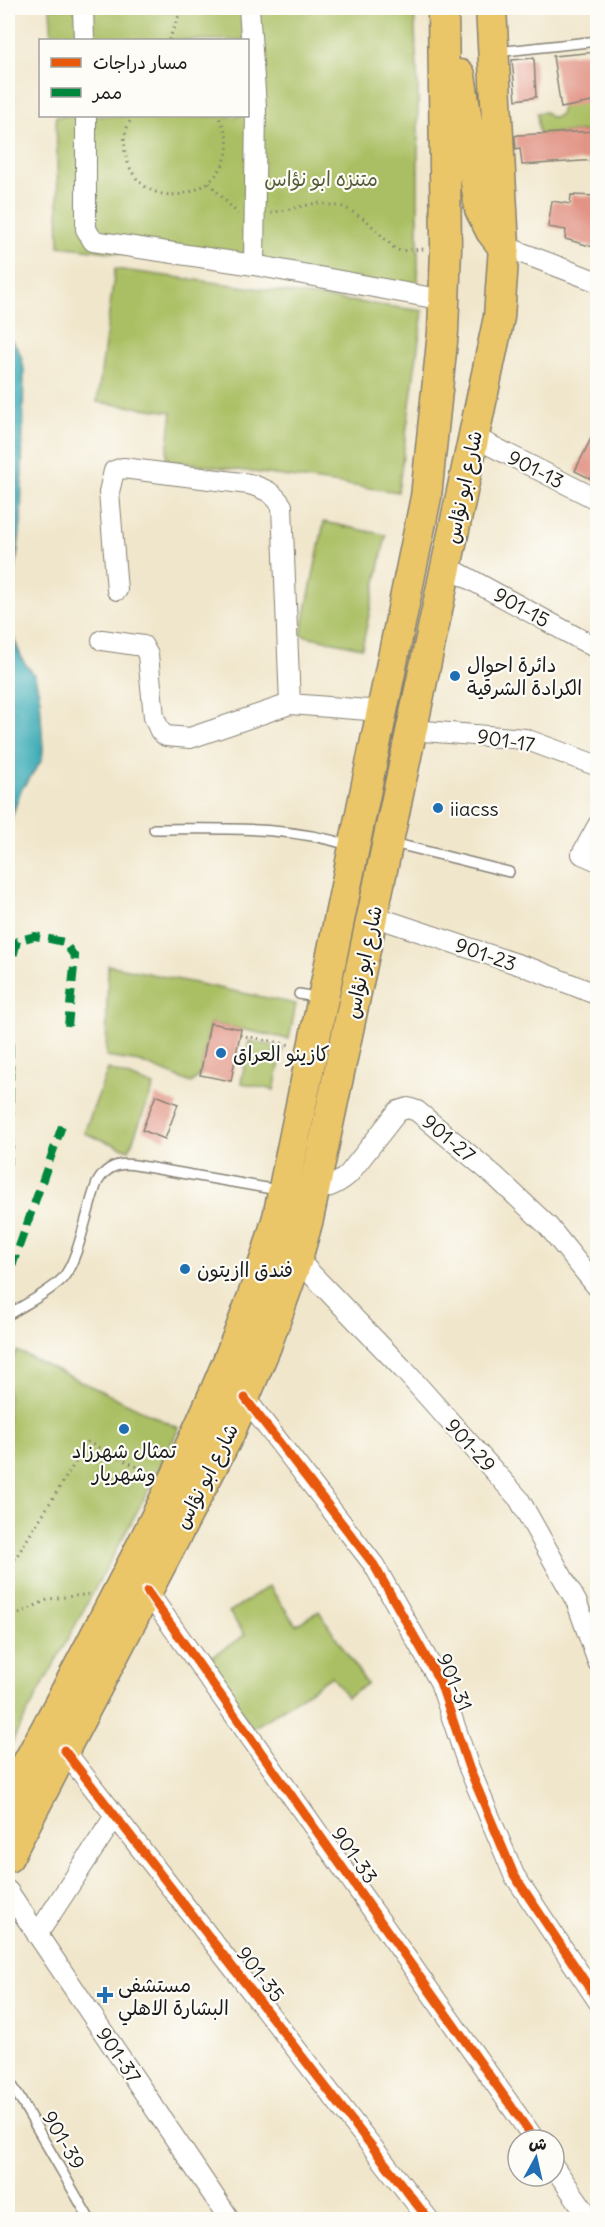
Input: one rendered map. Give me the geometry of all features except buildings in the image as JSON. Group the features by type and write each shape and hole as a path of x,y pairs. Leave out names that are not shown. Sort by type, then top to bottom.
{"main road":[{"name":"شارع ابو نؤاس","path":"8,1857 246,1398 297,1259 315,1190 499,317 504,246 491,8"},
{"name":"شارع ابو نؤاس","path":"8,1799 69,1689 202,1425 253,1300 284,1191 311,996 354,847 426,497 443,332 444,300 439,248 444,21"},
{"path":"444,21 458,62 480,209 491,231 504,246"},
{"path":"439,248 474,241 504,246"}],"street":[{"path":"83,8 84,39"},
{"path":"249,8 255,106 254,265"},
{"path":"86,117 86,229 93,242 254,265 444,300"},
{"path":"504,246 597,282"},
{"name":"901-13","path":"474,437 597,500"},
{"path":"117,590 109,492 114,471 123,468 249,484 276,495 282,506 290,704"},
{"name":"901-15","path":"446,566 597,649"},
{"path":"102,640 144,646 148,655 154,717 159,731 166,736 189,738 290,704 381,711"},
{"name":"901-17","path":"411,730 525,739 597,766"},
{"path":"597,825 582,854 597,861"},
{"name":"901-23","path":"373,916 535,970 597,995"},
{"name":"901-27","path":"284,1191 315,1190 338,1183 348,1175 398,1111 408,1108 417,1111 496,1177 548,1226 596,1284"},
{"name":"901-29","path":"297,1259 404,1370 519,1499 577,1603 597,1662"},
{"name":"901-31","path":"246,1398 374,1565 440,1682 469,1768 514,1875 597,2001"},
{"name":"901-33","path":"147,1592 527,2128"},
{"name":"901-35","path":"64,1750 429,2220"},
{"path":"37,1935 115,1816"},
{"name":"901-37","path":"8,1891 230,2220"},
{"path":"566,2184 591,2220"}],"lane":[{"path":"494,52 597,41"},
{"path":"154,829 285,831 354,847"},
{"path":"388,842 509,872"},
{"path":"8,1315 53,1286 65,1274 73,1260 97,1183 103,1173 112,1167 123,1164 135,1165 284,1191"},
{"name":"901-39","path":"8,2079 90,2220"}],"path":[{"path":"169,39 182,8"},
{"path":"132,117 126,130 125,153 128,165 143,184 158,192 176,195 188,194 209,183 217,174 226,153 225,129 219,117"},
{"path":"209,183 236,213 247,217 317,203 344,207 366,220 394,248 400,251 439,248"},
{"path":"240,1035 298,1046"},
{"path":"8,1570 88,1442 160,1479"},
{"path":"8,1619 49,1599 67,1595 97,1596"}],"green space":[{"name":"متنزه ابو نؤاس","path":"50,8 414,8 418,91 418,288 59,246 56,117 249,117 249,39 52,39"},
{"path":"597,92 597,103 587,104 590,131 539,134 537,113 546,112 555,118 569,99"},
{"path":"115,269 423,311 398,492 166,460 172,412 97,402"},
{"path":"324,522 386,535 362,648 301,635"},
{"path":"108,965 296,1004 289,1039 210,1023 200,1075 191,1083 140,1062 106,1057"},
{"path":"249,1041 283,1048 274,1090 241,1083"},
{"path":"108,1069 154,1086 129,1150 84,1133"},
{"path":"17,1351 179,1428 152,1484 8,1749 8,1370"},
{"path":"269,1586 296,1625 319,1611 367,1684 347,1697 332,1676 252,1729 207,1660 245,1635 229,1612"}],"water":[{"path":"8,337 19,352 24,370 21,522 9,627 23,661 35,676 40,699 43,749 42,760 21,790 8,828"}],"marked path":[{"path":"8,977 17,941 35,936 64,942 75,957 68,1026"},
{"path":"8,1019 11,1126 8,1164"},
{"path":"11,1269 62,1126"},
{"path":"8,1246 11,1269 8,1283"}],"cycle path":[{"path":"245,1398 374,1565 440,1682 469,1768 514,1875 598,2001"},
{"path":"147,1591 527,2128"},
{"path":"64,1750 429,2220"}],"place":[{"name":"دائرة احوال الكرادة الشرقية","path":"455,676"},
{"name":"iiacss","path":"438,808"},
{"name":"كازينو العراق","path":"221,1053"},
{"name":"فندق اازيتون","path":"185,1269"},
{"name":"تمثال شهرزاد وشهريار","path":"124,1429"},
{"name":"مستشفى البشارة الاهلي","path":"105,1995"}]}
